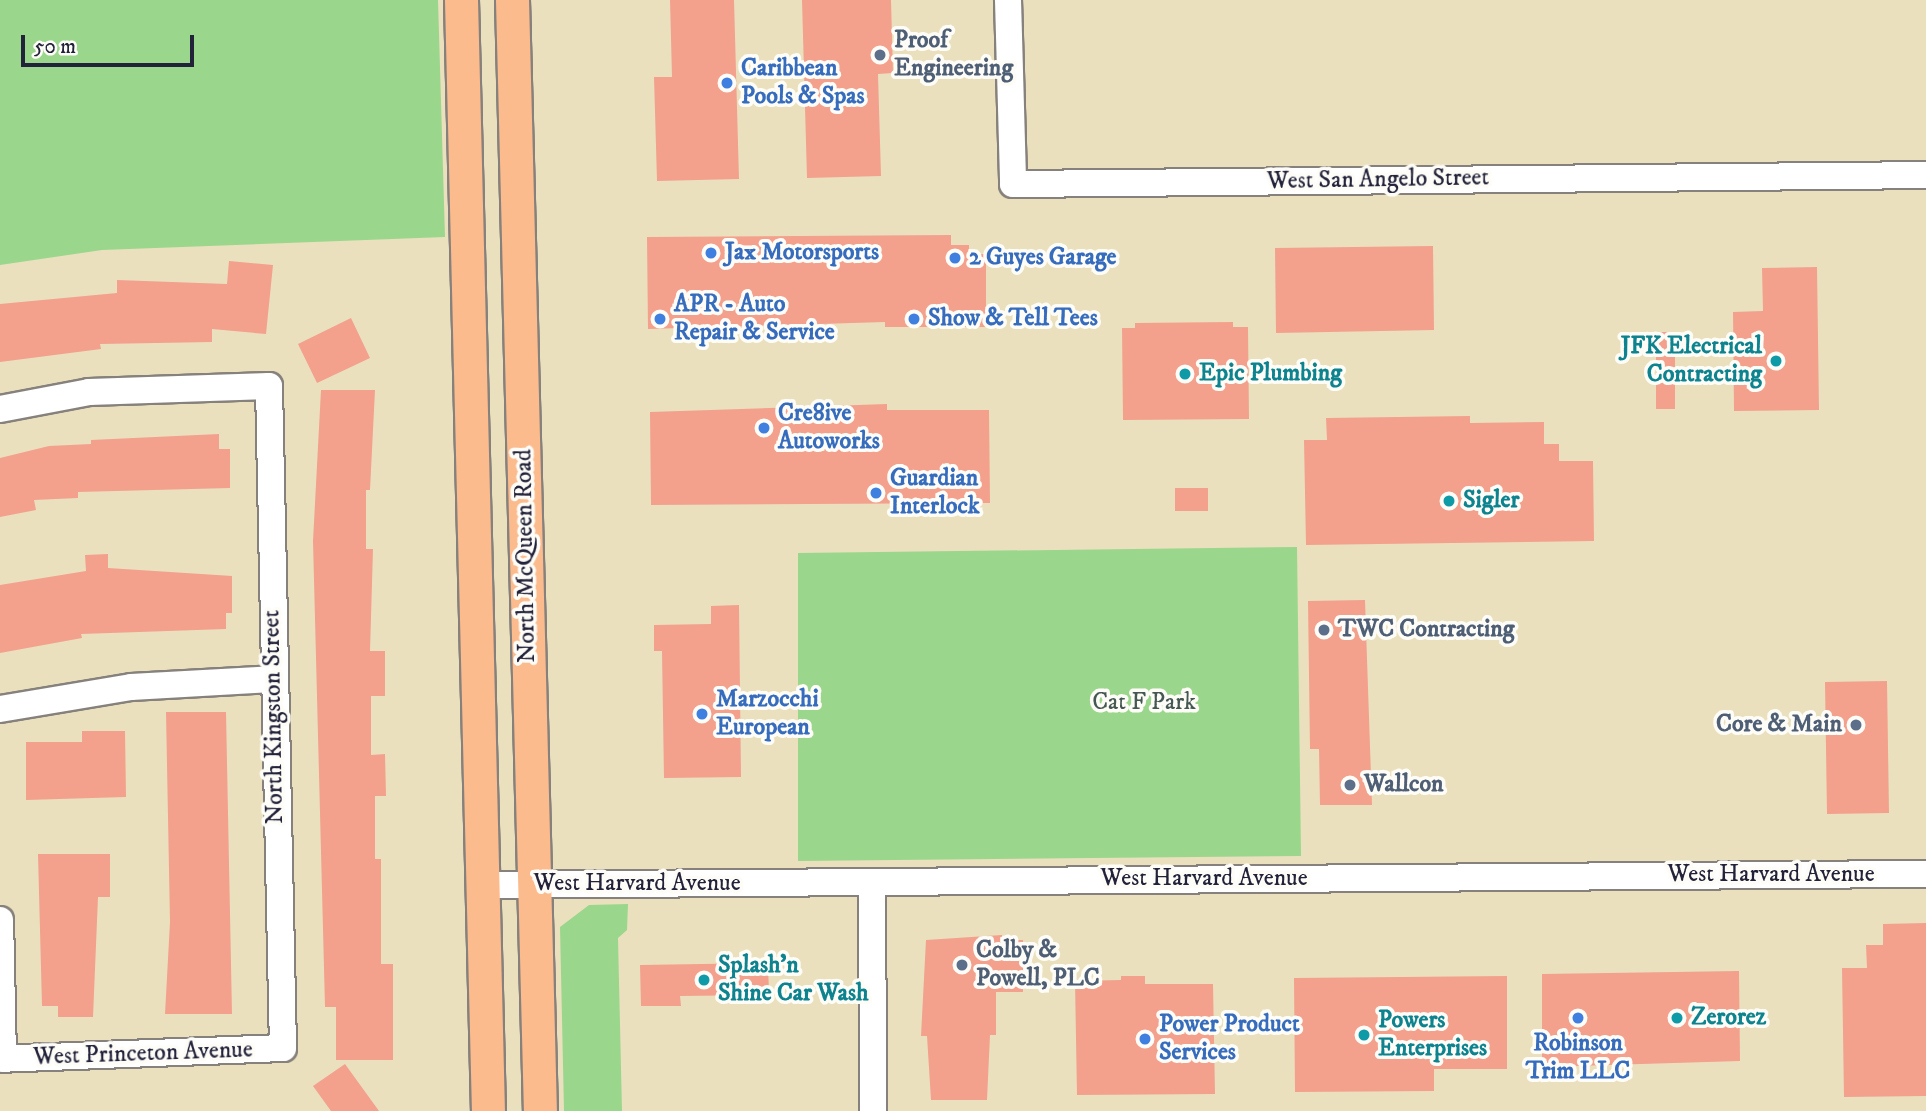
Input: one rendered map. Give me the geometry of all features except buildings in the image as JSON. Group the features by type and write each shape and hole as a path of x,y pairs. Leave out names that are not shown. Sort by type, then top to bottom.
{"main road":[{"name":"North McQueen Road","path":"461,0 488,1111"},
{"name":"North McQueen Road","path":"512,0 540,1111"}],"street":[{"name":"West San Angelo Street","path":"1008,0 1013,184 1926,175"},
{"name":"North Kingston Street","path":"0,409 89,392 269,386 272,679 283,1048"},
{"path":"0,709 131,687 272,679"},
{"name":"West Harvard Avenue","path":"483,885 1926,874"},
{"path":"872,882 873,1111"},
{"name":"West Princeton Avenue","path":"0,920 3,1059 283,1048"}],"green space":[{"path":"0,0 438,0 445,237 102,250 0,265"},
{"name":"Cat F Park","path":"1297,547 1301,856 798,861 798,553"},
{"path":"628,904 627,930 618,938 622,1111 564,1111 560,927 589,905"}],"place":[{"name":"Proof Engineering","path":"880,55"},
{"name":"Caribbean Pools & Spas","path":"727,83"},
{"name":"Jax Motorsports","path":"711,253"},
{"name":"2 Guyes Garage","path":"955,258"},
{"name":"APR - Auto Repair & Service","path":"660,319"},
{"name":"Show & Tell Tees","path":"914,319"},
{"name":"JFK Electrical Contracting","path":"1776,361"},
{"name":"Epic Plumbing","path":"1185,374"},
{"name":"Cre8ive Autoworks","path":"764,428"},
{"name":"Guardian Interlock","path":"876,493"},
{"name":"Sigler","path":"1449,501"},
{"name":"TWC Contracting","path":"1324,630"},
{"name":"Marzocchi European","path":"702,714"},
{"name":"Core & Main","path":"1856,725"},
{"name":"Wallcon","path":"1350,785"},
{"name":"Colby & Powell, PLC","path":"962,965"},
{"name":"Splash'n Shine Car Wash","path":"704,980"},
{"name":"Robinson Trim LLC","path":"1578,1018"},
{"name":"Zerorez","path":"1677,1018"},
{"name":"Powers Enterprises","path":"1364,1035"},
{"name":"Power Product Services","path":"1145,1039"}]}
